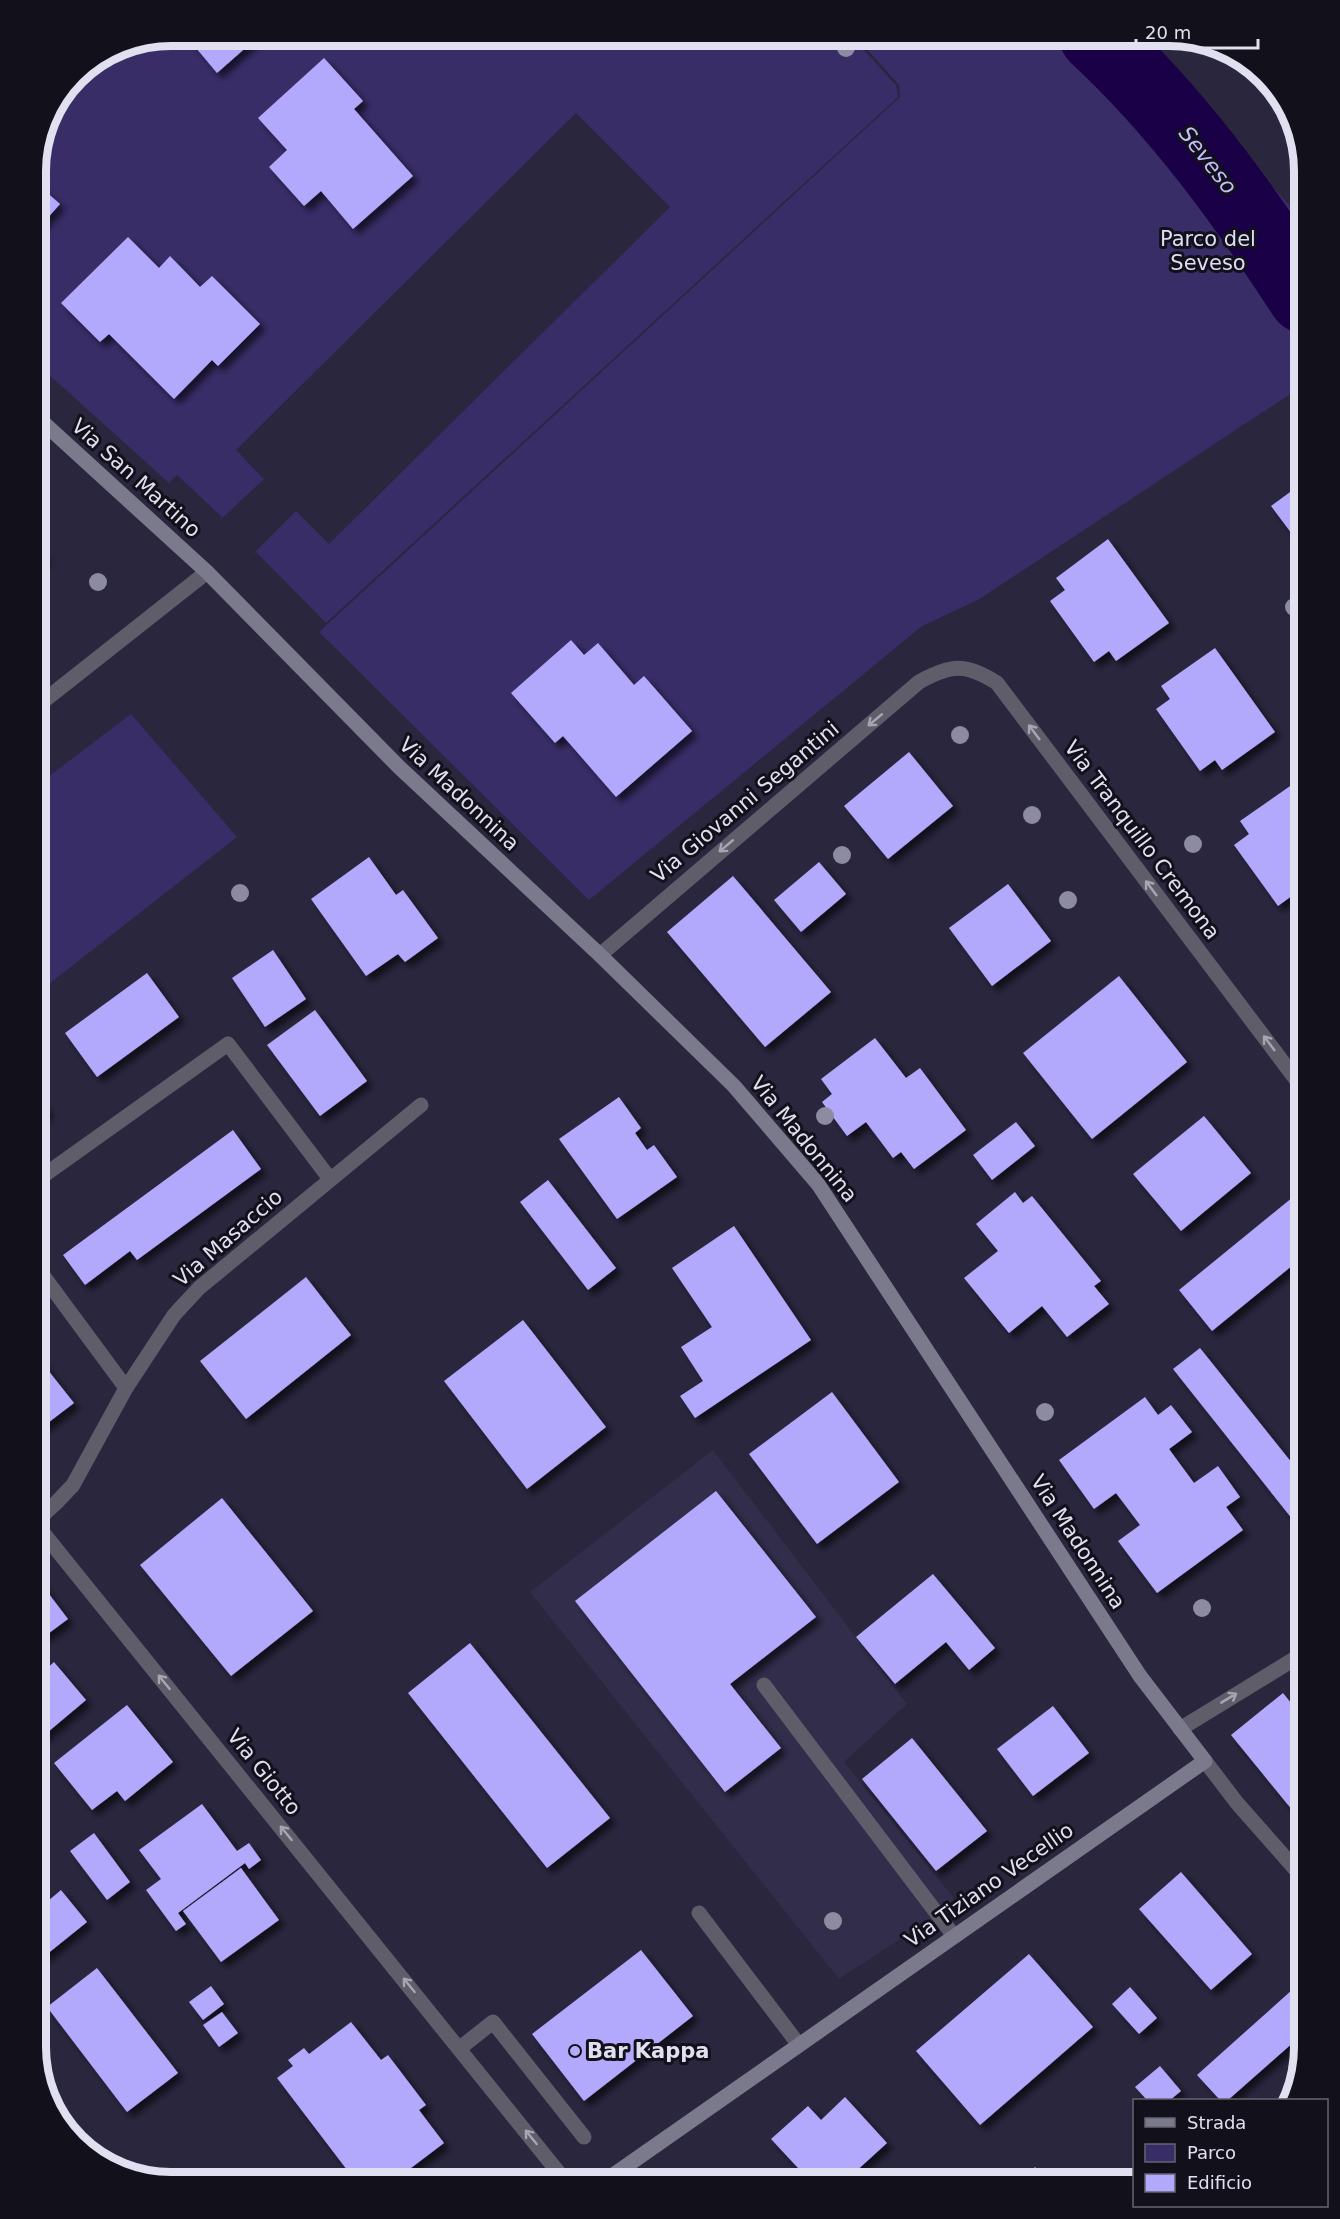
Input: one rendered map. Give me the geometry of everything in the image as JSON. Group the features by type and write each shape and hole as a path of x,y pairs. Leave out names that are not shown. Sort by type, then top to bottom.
{"street":[{"name":"Via San Martino","path":"47,426 207,572"},
{"path":"47,699 207,572"},
{"name":"Via Madonnina","path":"207,572 399,767 600,955 734,1086 818,1184 1140,1676 1204,1761 1294,1867"},
{"name":"Via Tranquillo Cremona","path":"919,682 939,670 956,668 978,671 997,683 1294,1077"},
{"name":"Via Giovanni Segantini","path":"600,955 919,682"},
{"path":"46,1174 228,1044 330,1179"},
{"name":"Via Masaccio","path":"46,1512 73,1485 126,1388 174,1315 199,1288 421,1106"},
{"path":"46,1280 126,1388"},
{"name":"Via Giotto","path":"46,1535 558,2172"},
{"path":"1180,1729 1294,1659"},
{"path":"764,1685 954,1936"},
{"name":"Via Tiziano Vecellio","path":"618,2172 1204,1761"},
{"path":"699,1913 798,2045"},
{"path":"460,2048 494,2022 584,2136"}],"shaded area":[{"path":"713,1450 907,1704 844,1762 957,1902 839,1979 530,1592"}],"green space":[{"path":"171,46 861,47 896,85 898,97 326,623 256,552 247,560 296,511 329,544 670,207 576,113 236,450 264,479 215,525 222,517 177,475 169,483 47,373 47,163 49,147 59,116 72,95 89,77 109,63 131,53"},
{"name":"Parco del Seveso","path":"865,47 1144,47 1294,210 1294,392 978,600 922,626 589,900 319,632 900,97 899,85"},
{"path":"131,714 237,837 47,986 47,778"}],"building":[{"path":"194,46 248,46 217,73"},
{"path":"324,58 363,101 354,109 413,176 353,229 321,191 304,206 269,167 287,150 258,118"},
{"path":"47,193 60,204 47,219"},
{"path":"128,237 159,268 170,256 200,287 212,276 260,324 218,366 212,360 174,399 109,334 100,342 61,303"},
{"path":"1294,489 1294,537 1271,506"},
{"path":"1108,539 1169,623 1116,661 1109,651 1094,662 1050,601 1065,590 1056,578"},
{"path":"571,640 584,655 598,643 634,685 644,676 692,731 616,797 563,736 555,743 511,693"},
{"path":"1215,648 1275,732 1222,770 1215,760 1200,771 1156,709 1170,699 1161,686"},
{"path":"909,752 953,806 888,859 844,806"},
{"path":"1294,785 1294,897 1293,895 1278,906 1234,845 1249,834 1240,821"},
{"path":"369,857 396,895 403,890 438,938 405,962 398,954 366,976 311,899"},
{"path":"819,862 846,894 801,932 774,900"},
{"path":"733,876 831,992 765,1047 667,932"},
{"path":"1008,884 1051,941 992,986 949,928"},
{"path":"273,950 306,999 265,1027 232,978"},
{"path":"147,973 179,1017 97,1077 65,1033"},
{"path":"1119,976 1187,1062 1092,1139 1023,1053"},
{"path":"315,1010 367,1081 320,1116 267,1045"},
{"path":"875,1038 906,1078 920,1068 966,1130 914,1169 901,1152 893,1158 866,1122 847,1136 822,1102 832,1094 821,1079"},
{"path":"619,1097 641,1128 635,1133 647,1150 654,1145 677,1177 617,1219 559,1139"},
{"path":"1204,1116 1251,1173 1181,1231 1133,1174"},
{"path":"1016,1122 1035,1146 992,1180 973,1155"},
{"path":"233,1130 261,1169 137,1260 130,1251 85,1285 63,1255"},
{"path":"548,1180 616,1268 588,1290 520,1202"},
{"path":"1015,1192 1023,1203 1032,1196 1101,1281 1094,1286 1109,1304 1067,1337 1042,1306 1009,1333 964,1278 998,1251 976,1224"},
{"path":"1294,1196 1294,1264 1212,1331 1179,1290"},
{"path":"734,1226 811,1340 695,1418 680,1396 703,1381 681,1347 712,1327 672,1268"},
{"path":"306,1277 351,1335 246,1419 200,1361"},
{"path":"523,1320 606,1427 527,1489 444,1381"},
{"path":"1200,1348 1294,1466 1294,1521 1173,1369"},
{"path":"46,1368 74,1403 46,1424"},
{"path":"832,1392 899,1482 817,1544 749,1454"},
{"path":"1145,1397 1158,1415 1171,1405 1192,1432 1169,1449 1194,1483 1218,1466 1240,1497 1226,1507 1243,1530 1157,1593 1118,1541 1140,1525 1116,1493 1094,1509 1059,1460"},
{"path":"716,1491 816,1617 730,1684 781,1748 725,1792 575,1601"},
{"path":"222,1498 313,1611 231,1676 140,1565"},
{"path":"933,1574 995,1648 969,1670 946,1642 895,1684 856,1637"},
{"path":"46,1590 68,1619 46,1635"},
{"path":"470,1643 610,1818 547,1868 408,1693"},
{"path":"54,1662 86,1700 46,1733 46,1669"},
{"path":"1283,1693 1294,1707 1294,1810 1293,1811 1231,1735"},
{"path":"127,1705 173,1762 125,1801 117,1791 92,1810 54,1763"},
{"path":"1053,1706 1089,1753 1033,1796 997,1749"},
{"path":"912,1738 987,1831 936,1871 862,1779"},
{"path":"202,1804 237,1851 249,1843 261,1860 249,1869 245,1863 178,1913 186,1924 176,1931 146,1890 161,1879 139,1850"},
{"path":"94,1833 130,1882 107,1900 70,1851"},
{"path":"241,1868 279,1920 221,1962 183,1911"},
{"path":"1181,1872 1252,1954 1211,1990 1139,1909"},
{"path":"61,1890 87,1922 46,1955 46,1903"},
{"path":"641,1950 693,2016 584,2101 532,2034"},
{"path":"1029,1954 1093,2027 980,2125 916,2051"},
{"path":"97,1968 178,2073 127,2112 47,2007"},
{"path":"211,1986 224,2004 203,2020 189,2002"},
{"path":"1130,1987 1157,2018 1139,2034 1112,2004"},
{"path":"1292,1990 1294,1992 1294,2042 1229,2099 1219,2099 1197,2075"},
{"path":"222,2012 238,2033 219,2047 203,2025"},
{"path":"351,2022 381,2060 388,2055 426,2105 419,2110 444,2143 408,2172 349,2172 277,2078 293,2066 288,2060 304,2048 309,2054"},
{"path":"1160,2066 1181,2091 1171,2099 1146,2099 1135,2087"},
{"path":"845,2097 887,2143 855,2172 802,2172 771,2139 808,2106 821,2120"},
{"path":"1035,2167 1039,2172 1029,2172"}],"waterway":[{"name":"Seveso","path":"1106,47 1154,96 1208,160 1294,282"}],"place":[{"name":"Bar Kappa","path":"575,2051"}]}
